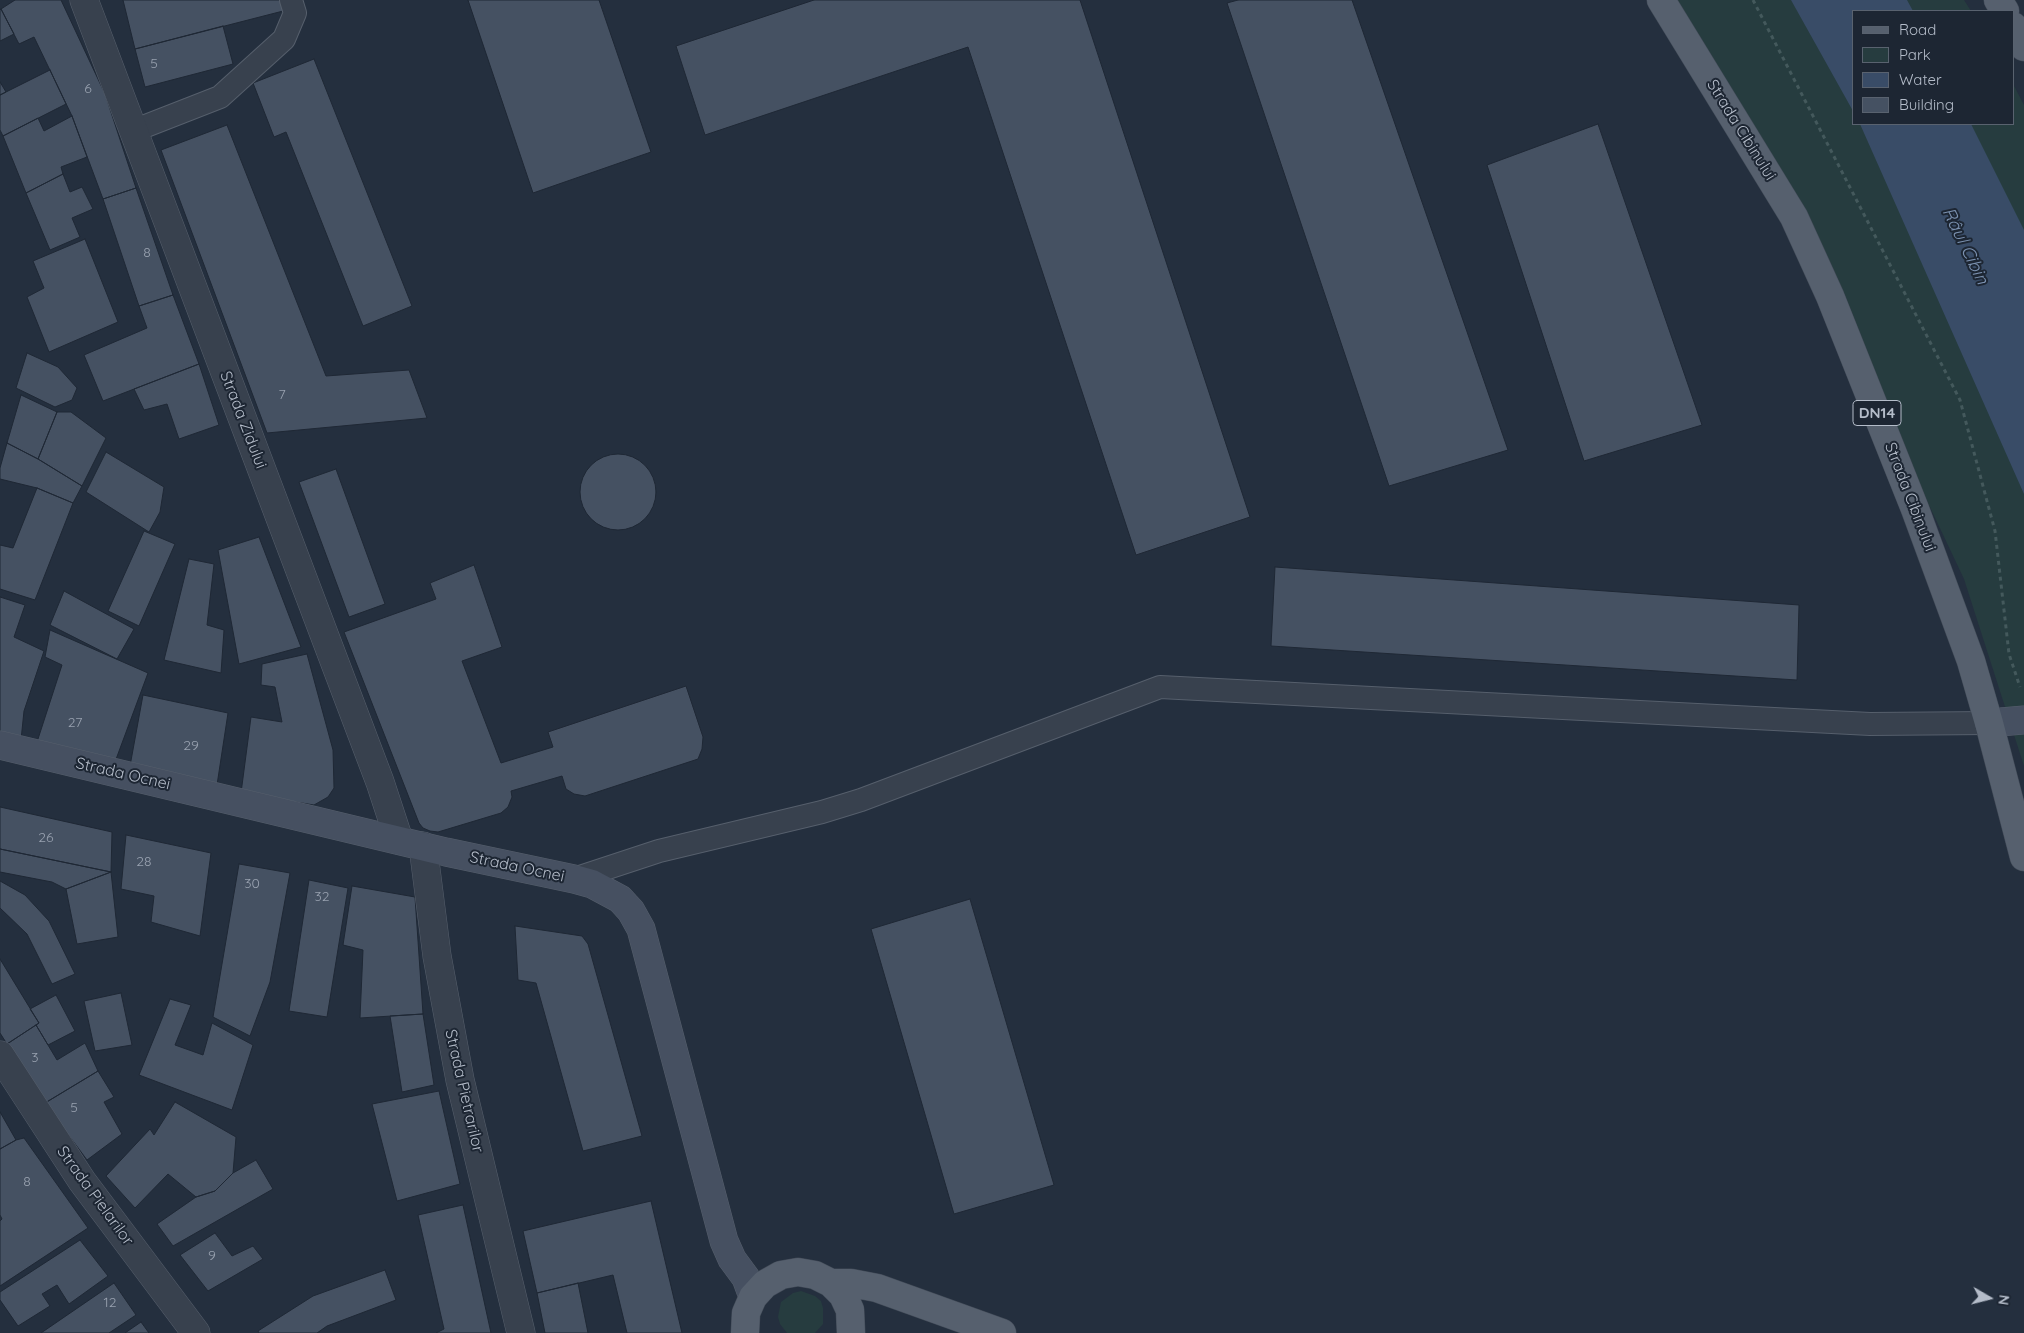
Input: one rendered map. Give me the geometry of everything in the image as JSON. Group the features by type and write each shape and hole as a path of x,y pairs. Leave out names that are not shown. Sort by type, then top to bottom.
{"main road":[{"name":"Strada Cibinului","path":"1661,0 1794,218 1830,296 1915,509 1971,661 2024,857"},
{"path":"2014,28 2024,47"},
{"path":"745,1333 746,1313 753,1297 765,1284 781,1275 798,1272 815,1275 831,1283 843,1295 850,1310 852,1333"},
{"path":"831,1283 851,1283 877,1288 1002,1333"}],"street":[{"name":"Strada Zidului","path":"84,0 380,782 411,843"},
{"path":"1989,723 2024,720"},
{"name":"Strada Ocnei","path":"0,745 411,843 574,879 592,884 620,899 631,911 641,928 724,1241 732,1259 746,1278 753,1297"},
{"name":"Strada Pietrarilor","path":"411,843 437,956 460,1080 521,1333"},
{"name":"Strada Pielarilor","path":"0,1055 82,1181 196,1333"}],"lane":[{"path":"134,131 220,97 284,39 295,13 291,0"},
{"path":"574,879 659,851 822,812 861,800 1160,687 1870,724 1989,723"}],"path":[{"path":"1753,0 1960,400 1995,531 2009,654 2021,690"}],"green space":[{"path":"1661,0 1964,0 1970,10 1852,10 1852,125 2014,125 2014,86 2024,105 2024,766 1964,579 1830,296"},
{"path":"801,1291 815,1296 821,1301 823,1324 815,1333 787,1333 780,1324 778,1317 781,1302 793,1293"}],"water":[{"path":"1791,0 1907,0 1912,10 1852,10 1852,109"},
{"name":"Râul Cibin","path":"1860,125 1972,125 2024,230 2024,494"}],"building":[{"path":"15,0 61,0 105,94 136,188 103,199 72,116 34,37 19,44 1,9"},
{"path":"123,0 284,0 287,10 135,49"},
{"path":"468,0 599,0 651,152 533,193"},
{"path":"814,0 1080,0 1250,517 1136,555 968,47 705,135 676,46"},
{"path":"1238,0 1352,0 1508,450 1389,486 1227,3"},
{"path":"0,10 14,34 0,41"},
{"path":"223,26 233,64 145,87 135,49"},
{"path":"314,59 412,306 363,326 286,132 274,137 253,83"},
{"path":"50,70 66,104 3,136 0,130 0,95"},
{"path":"0,82 6,92 0,95"},
{"path":"72,116 87,157 61,167 63,174 26,193 3,136 38,118 44,131"},
{"path":"1598,124 1702,425 1584,461 1487,165"},
{"path":"227,125 326,376 409,370 427,418 267,433 161,150"},
{"path":"63,174 70,192 82,187 93,209 72,218 80,237 50,250 26,193"},
{"path":"136,188 173,295 139,306 103,199"},
{"path":"85,239 118,322 49,352 27,297 44,288 33,261"},
{"path":"173,295 199,364 103,401 84,355 147,328 139,306"},
{"path":"27,353 58,367 77,388 72,400 55,407 16,388"},
{"path":"199,364 219,425 179,439 167,404 144,410 134,389"},
{"path":"21,395 57,412 38,459 7,443"},
{"path":"57,412 71,412 106,438 82,486 38,459"},
{"path":"7,443 38,459 82,486 73,503 37,488 0,479 0,468"},
{"path":"106,452 164,487 160,512 149,532 86,492"},
{"path":"618,454 633,457 645,465 653,477 656,492 653,507 645,519 633,527 618,530 603,527 591,519 583,507 580,492 583,477 591,465 603,457"},
{"path":"336,469 385,604 349,617 299,482"},
{"path":"37,488 73,503 35,600 0,589 0,545 13,548"},
{"path":"144,531 175,544 139,626 108,611"},
{"path":"259,537 301,647 239,664 218,550"},
{"path":"189,559 214,564 207,625 224,630 221,673 164,660"},
{"path":"474,565 502,647 462,661 501,763 553,747 548,732 686,686 703,737 702,749 698,759 585,796 574,794 566,789 562,776 511,791 512,797 508,807 501,813 438,832 423,828 419,823 344,632 436,599 430,583"},
{"path":"1275,567 1799,605 1797,680 1271,646"},
{"path":"64,591 134,629 117,659 50,625"},
{"path":"0,597 25,605 14,637 44,651 24,711 21,740 0,733"},
{"path":"50,630 148,673 115,762 37,742 62,665 45,657"},
{"path":"307,654 333,750 334,788 328,797 314,805 241,793 251,717 282,722 275,687 261,685 262,664"},
{"path":"143,695 228,713 217,785 130,766"},
{"path":"0,807 112,832 111,872 0,849"},
{"path":"126,835 211,853 200,936 151,922 154,896 121,889"},
{"path":"0,849 111,872 66,889 52,882 0,872"},
{"path":"239,864 290,873 270,982 250,1036 213,1017"},
{"path":"111,872 118,937 77,944 66,889"},
{"path":"309,880 348,888 327,1017 289,1011"},
{"path":"0,881 25,895 49,921 75,974 52,984 27,934 0,908"},
{"path":"352,886 415,897 423,1014 360,1018 363,950 343,945"},
{"path":"970,899 1054,1185 954,1214 871,929"},
{"path":"515,926 582,936 588,944 642,1136 583,1151 536,983 518,980"},
{"path":"0,959 39,1023 7,1044 0,1033"},
{"path":"121,993 132,1045 95,1051 84,1001"},
{"path":"56,995 75,1031 48,1045 36,1025 39,1023 30,1009"},
{"path":"170,999 191,1005 175,1045 203,1055 212,1023 253,1045 232,1110 139,1075"},
{"path":"423,1014 434,1085 402,1092 390,1016"},
{"path":"36,1025 57,1060 85,1043 98,1071 45,1103 7,1044"},
{"path":"98,1071 114,1097 104,1102 122,1134 87,1160 45,1103"},
{"path":"439,1091 460,1184 397,1201 372,1104"},
{"path":"175,1102 236,1137 233,1173 215,1191 196,1197 168,1174 135,1208 106,1176 150,1129 154,1135"},
{"path":"0,1112 16,1140 0,1149"},
{"path":"24,1138 88,1228 0,1286 0,1221 2,1219 0,1215 0,1149 16,1140"},
{"path":"256,1160 273,1189 173,1246 157,1224 196,1197 215,1191 233,1173"},
{"path":"651,1201 682,1333 627,1333 613,1275 537,1293 523,1231"},
{"path":"463,1205 491,1333 436,1333 444,1329 418,1215"},
{"path":"215,1233 232,1256 253,1246 263,1259 208,1291 180,1255"},
{"path":"80,1240 108,1276 69,1304 57,1285 42,1294 50,1306 18,1326 0,1300 0,1292"},
{"path":"385,1270 396,1300 327,1326 317,1333 259,1333 258,1331 313,1296"},
{"path":"114,1283 136,1315 109,1333 41,1333"},
{"path":"578,1283 588,1333 545,1333 537,1293"},
{"path":"141,1322 149,1333 125,1333"}]}
